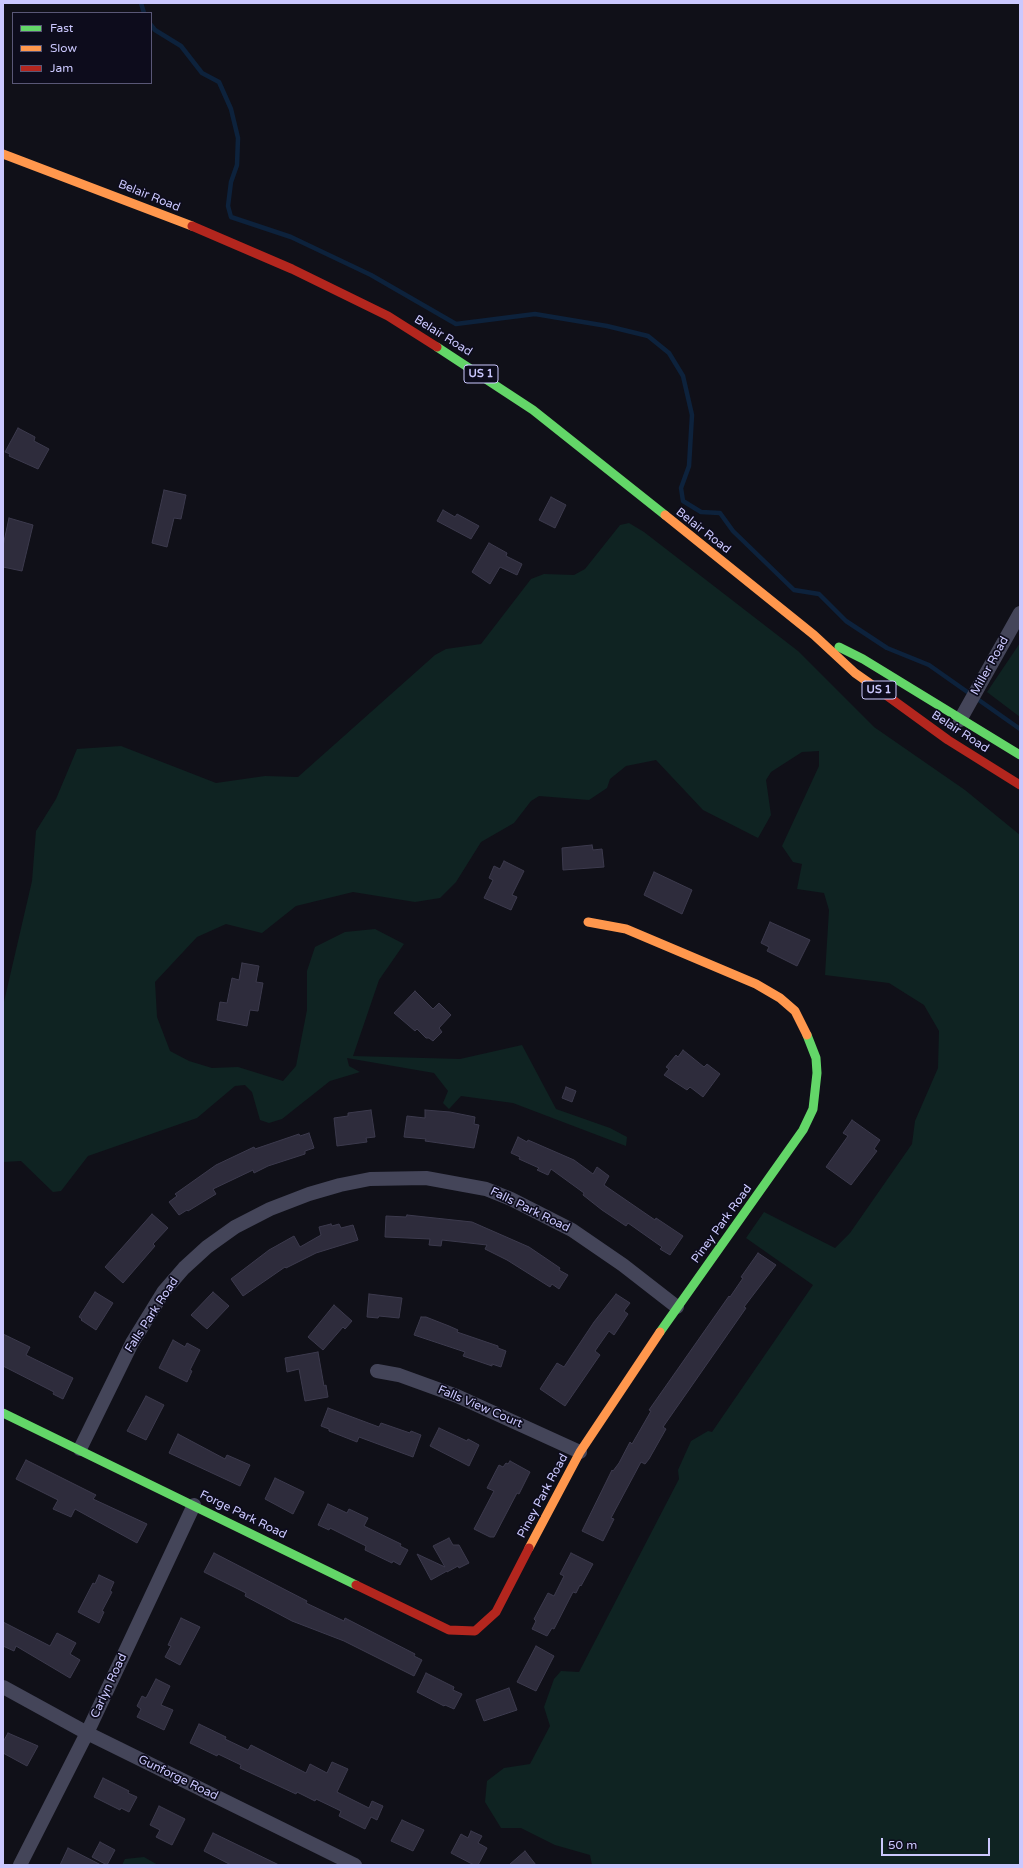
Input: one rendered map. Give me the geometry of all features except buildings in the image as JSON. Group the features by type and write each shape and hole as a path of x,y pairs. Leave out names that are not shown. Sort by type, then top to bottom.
{"main road":[{"name":"Belair Road","path":"3,154 101,190 202,230 292,269 388,316 476,371 533,410 814,635 855,673 954,730 1020,755"},
{"name":"Belair Road","path":"814,635 863,660 954,730 1020,785"},
{"name":"Piney Park Road","path":"475,1631 496,1612 580,1452 677,1307 803,1130 813,1109 817,1073 816,1058 812,1044 795,1011 774,994 756,984 660,942 626,929 588,922"},
{"name":"Forge Park Road","path":"3,1413 194,1504 449,1630 475,1631"}],"street":[{"name":"Miller Road","path":"954,730 1020,613"},
{"name":"Falls Park Road","path":"80,1449 132,1343 164,1291 184,1268 207,1247 235,1227 270,1209 309,1194 340,1185 370,1179 426,1178 486,1189 512,1199 572,1230 624,1265 677,1307"},
{"name":"Falls View Court","path":"377,1371 399,1375 457,1396 580,1452"},
{"name":"Carlyn Road","path":"20,1865 87,1733 194,1504"},
{"name":"Gunforge Road","path":"3,1687 87,1733 355,1865"}],"green space":[{"path":"629,523 644,532 798,651 874,727 965,790 1020,835 1020,1865 592,1865 590,1855 555,1845 521,1828 501,1828 485,1802 487,1781 504,1768 530,1764 550,1726 544,1707 554,1679 561,1671 579,1672 679,1479 678,1470 691,1441 708,1431 712,1432 813,1285 746,1238 764,1212 835,1248 850,1233 912,1144 915,1121 938,1068 939,1031 924,1005 889,983 825,975 829,910 824,893 797,889 802,864 793,862 782,846 819,766 819,751 802,752 771,772 766,780 771,815 758,838 703,810 656,760 626,766 610,779 607,788 589,800 539,796 531,801 514,823 481,842 456,882 440,898 415,902 353,892 296,906 262,933 226,924 197,937 155,982 157,1017 170,1051 189,1061 212,1068 238,1067 283,1081 296,1066 307,1010 307,971 315,947 345,932 375,929 404,944 379,980 353,1056 460,1059 522,1045 556,1109 610,1128 627,1137 626,1146 513,1103 461,1096 449,1109 443,1103 448,1091 434,1073 347,1058 349,1066 360,1072 330,1081 282,1119 269,1123 260,1120 252,1092 245,1085 235,1086 197,1118 88,1156 61,1191 53,1192 21,1161 3,1162 3,1006 32,881 36,831 56,799 77,749 121,746 216,783 265,776 298,777 435,655 446,649 481,644 531,579 544,574 574,575 585,569 620,525"},
{"path":"1020,643 1020,717 987,692"},
{"path":"144,1857 158,1865 122,1865 125,1859"}],"waterway":[{"path":"141,3 144,12"},
{"path":"152,26 155,30 181,46 202,73 219,82 231,109 238,138 237,165 231,182 228,206 231,217 291,237 371,275 456,324 535,314 607,326 648,336 669,353 683,376 692,415 689,466 681,488 683,501 701,512 720,513 733,531 794,590 819,594 846,621 887,648 929,665 1020,729"}],"traffic: fast":[{"path":"437,347 533,410 665,515"},
{"path":"839,647 863,659 1020,755"},
{"path":"660,1332 803,1130 813,1109 817,1073 816,1058 807,1035"},
{"path":"3,1413 356,1585"}],"traffic: slow":[{"path":"3,154 192,226"},
{"path":"665,515 814,635 855,673 875,687"},
{"path":"588,922 626,929 756,984 780,998 795,1011 807,1035"},
{"path":"529,1548 580,1452 660,1332"}],"traffic: jam":[{"path":"192,226 292,269 388,316 437,347"},
{"path":"875,687 948,740 1020,785"},
{"path":"356,1585 449,1630 475,1631 496,1612 529,1548"}]}
